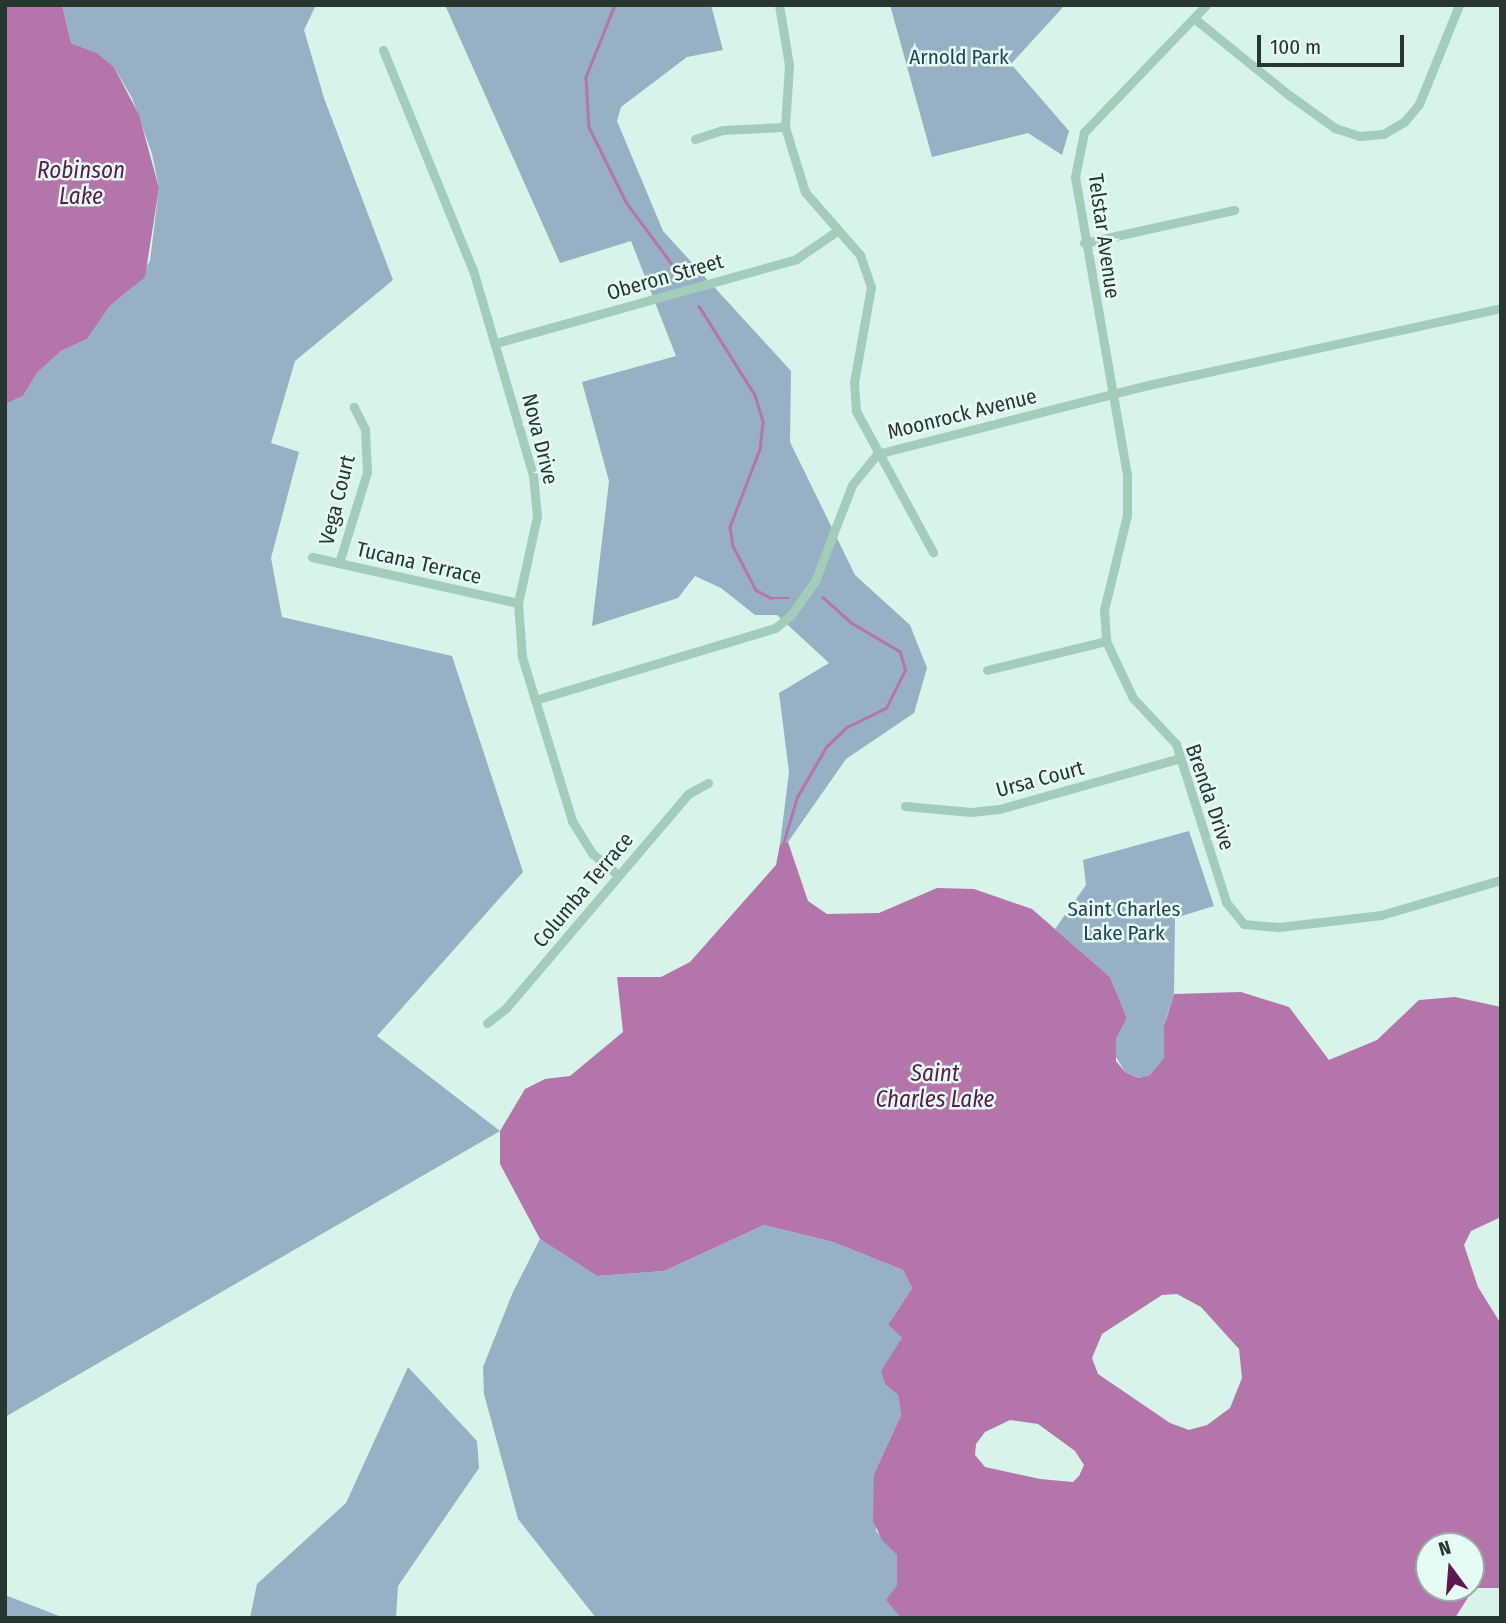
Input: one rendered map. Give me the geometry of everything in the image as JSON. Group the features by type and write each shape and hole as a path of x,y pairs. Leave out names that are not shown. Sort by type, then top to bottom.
{"street":[{"path":"779,5 789,65 785,127 805,192 860,254 871,287 854,382 856,411 933,552"},
{"name":"Telstar Avenue","path":"1112,395 1084,243 1075,177 1084,132 1206,5"},
{"path":"1195,19 1335,128 1359,136 1383,134 1404,122 1419,104 1459,5"},
{"name":"Nova Drive","path":"383,50 472,270 496,343 537,496 535,528 518,603 519,642 535,700 577,832 618,875"},
{"path":"695,139 723,130 785,127"},
{"path":"1084,243 1234,210"},
{"name":"Oberon Street","path":"496,343 796,259 837,231"},
{"name":"Moonrock Avenue","path":"535,700 775,628 791,615 815,581 843,503 877,453 1112,395 1501,308"},
{"name":"Brenda Drive","path":"1112,395 1128,475 1127,515 1104,610 1106,641 1133,698 1176,744 1226,902 1244,924 1279,927 1381,915 1501,880"},
{"name":"Vega Court","path":"339,563 367,472 365,429 354,407"},
{"name":"Tucana Terrace","path":"312,557 518,603"},
{"path":"987,670 1106,641"},
{"name":"Ursa Court","path":"905,806 971,812 999,809 1181,758"},
{"name":"Columba Terrace","path":"486,1023 506,1008 688,794 708,783"}],"green space":[{"path":"62,5 316,5 304,30 324,98 393,280 295,361 271,443 299,452 271,558 282,617 452,656 523,872 377,1036 500,1131 5,1417 5,404 23,396 37,373 61,351 87,339 110,306 133,287 150,261 159,188 152,154 132,98 114,67 97,53 71,43"},
{"path":"445,5 711,5 723,50 687,57 621,107 617,121 663,231 791,371 790,442 855,575 910,625 927,668 914,713 846,759 788,842 780,844 789,772 779,693 829,663 777,615 755,615 721,588 695,576 678,598 592,626 609,481 582,382 676,356 631,241 560,263"},
{"name":"Arnold Park","path":"890,5 1065,5 1011,64 1069,131 1062,155 1028,133 932,157"},
{"name":"Saint Charles Lake Park","path":"1189,831 1214,906 1175,918 1174,994 1166,1019 1164,1058 1150,1075 1140,1078 1125,1072 1115,1055 1116,1039 1127,1018 1110,977 1055,929 1086,885 1083,860"},
{"path":"764,1225 833,1242 903,1270 912,1288 888,1325 902,1338 886,1385 898,1395 901,1415 874,1474 876,1531 897,1555 897,1585 887,1600 901,1618 596,1618 518,1519 484,1394 483,1367 513,1292 540,1239 597,1276 664,1271"},
{"path":"408,1367 477,1441 479,1468 398,1586 396,1618 250,1618 257,1584 346,1503"},
{"path":"5,1595 59,1616 61,1618 5,1618"}],"water":[{"name":"Robinson Lake","path":"5,5 62,5 71,43 97,53 114,67 139,115 159,188 145,277 110,306 87,339 61,351 37,373 23,396 5,404"},
{"name":"Saint Charles Lake","path":"788,842 808,901 827,914 879,913 937,888 974,889 1032,909 1110,977 1127,1018 1116,1039 1116,1061 1125,1072 1139,1078 1150,1075 1164,1058 1164,1027 1174,994 1241,992 1289,1007 1329,1060 1377,1040 1419,1000 1455,997 1501,1007 1501,1217 1471,1231 1464,1245 1478,1287 1501,1324 1501,1588 1485,1588 1485,1532 1415,1532 1415,1602 1465,1602 1455,1618 901,1618 886,1600 897,1585 897,1555 882,1540 873,1521 874,1474 901,1415 898,1395 886,1385 881,1371 902,1338 888,1325 912,1288 903,1270 833,1242 764,1225 664,1271 597,1276 540,1239 500,1164 500,1131 525,1089 545,1079 570,1076 623,1032 617,977 661,977 690,962 776,865 780,844","holes":["1177,1294 1201,1307 1239,1349 1242,1378 1230,1408 1207,1425 1189,1430 1170,1423 1098,1374 1092,1358 1102,1334 1162,1295","1010,1420 1038,1424 1075,1451 1084,1465 1079,1476 1073,1482 1040,1479 985,1467 975,1455 976,1444 985,1432"]}],"waterway":[{"path":"615,5 586,77 589,127 626,202 680,275"},
{"path":"699,306 755,395 763,422 760,449 730,527 733,546 756,590 771,598 789,598"},
{"path":"783,844 797,797 826,747 847,727 886,708 905,670 900,652 851,623 823,598"}]}
